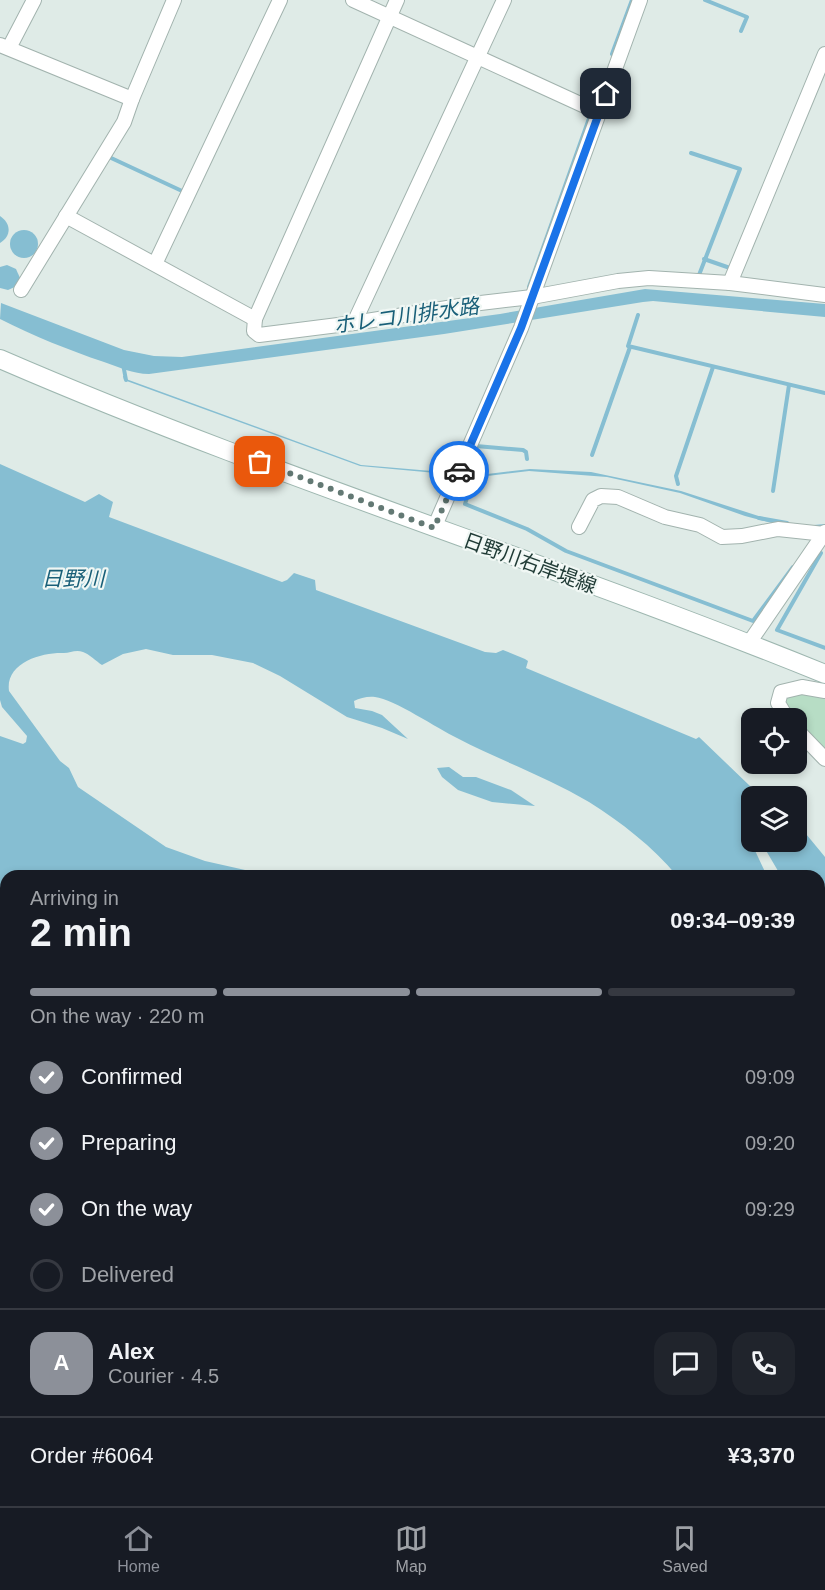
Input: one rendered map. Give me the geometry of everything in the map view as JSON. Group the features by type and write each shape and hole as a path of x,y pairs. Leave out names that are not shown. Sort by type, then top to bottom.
{"street":[{"path":"34,0 4,46 132,99"},
{"path":"21,290 124,122 174,0"},
{"path":"155,264 280,0"},
{"path":"353,0 600,113"},
{"path":"397,0 255,319 254,331 259,335 354,323 472,304 531,300 618,281 649,278 730,283 825,295"},
{"path":"354,323 504,0"},
{"path":"434,528 521,328 640,0"},
{"path":"730,283 825,54"},
{"path":"66,216 255,319"},
{"name":"日野川右岸堤線","path":"0,359 85,396 434,528 749,643 825,674"},
{"path":"579,527 592,500 601,496 618,497 665,517 699,525 722,537 742,536 778,528 825,533 749,643"},
{"path":"781,708 778,703 781,692 802,687 825,691"},
{"path":"807,740 825,759"}],"green space":[{"path":"800,691 825,695 825,754 807,735 807,708 787,708 783,697"}],"water":[{"path":"0,216 6,222 9,230 7,237 0,243"},
{"path":"24,230 34,234 38,244 34,254 24,258 14,254 10,244 14,234"},
{"path":"7,265 16,269 20,278 17,286 8,290 0,288 0,267"},
{"path":"645,289 825,304 825,317 653,301 444,334 149,374 126,370 77,353 0,319 1,303 124,350 154,356 182,357 500,314"},
{"path":"123,376 361,465 479,475 530,469 591,472 681,491 777,522 803,526 825,524 825,527 816,528 776,524 745,516 680,493 607,477 529,471 479,477 360,466 124,380"},
{"name":"日野川","path":"0,464 85,502 99,494 113,502 109,517 282,582 294,573 315,580 316,590 485,652 496,653 503,650 528,661 526,668 696,739 699,737 750,786 741,786 741,852 756,852 764,870 672,870 636,836 589,802 383,699 367,697 359,699 354,701 355,708 382,715 408,739 347,717 280,676 253,663 212,655 173,655 146,649 123,654 102,665 80,651 36,657 19,666 13,673 9,681 9,691 60,761 69,768 78,787 166,847 205,861 245,870 0,870 0,736 23,744 27,736 2,707 0,700"},
{"path":"449,767 463,777 476,777 511,790 535,806 492,802 458,790 442,777 437,768"},
{"path":"807,835 825,857 825,870 777,870 767,852 807,852"}],"waterway":[{"path":"612,54 632,0"},
{"path":"705,0 747,17 741,31"},
{"path":"594,106 604,78"},
{"path":"529,287 591,113"},
{"path":"691,153 740,169 699,275"},
{"path":"109,157 182,191"},
{"path":"704,259 730,268"},
{"path":"638,315 628,346 825,393"},
{"path":"592,455 630,347"},
{"path":"123,364 126,380"},
{"path":"678,484 676,476 713,367"},
{"path":"773,491 789,385"},
{"path":"476,446 523,450 526,452 527,459"},
{"path":"479,479 479,482 472,482 465,504 527,529 566,551 753,621 793,567"},
{"path":"759,518 787,523"},
{"path":"821,553 777,630 825,648"}],"way so far":[{"path":"260,462 434,528 459,471"}],"route":[{"path":"459,471 521,328 606,94"}],"water label":[{"name":"ホレコ川排水路","path":"406,316"}]}
